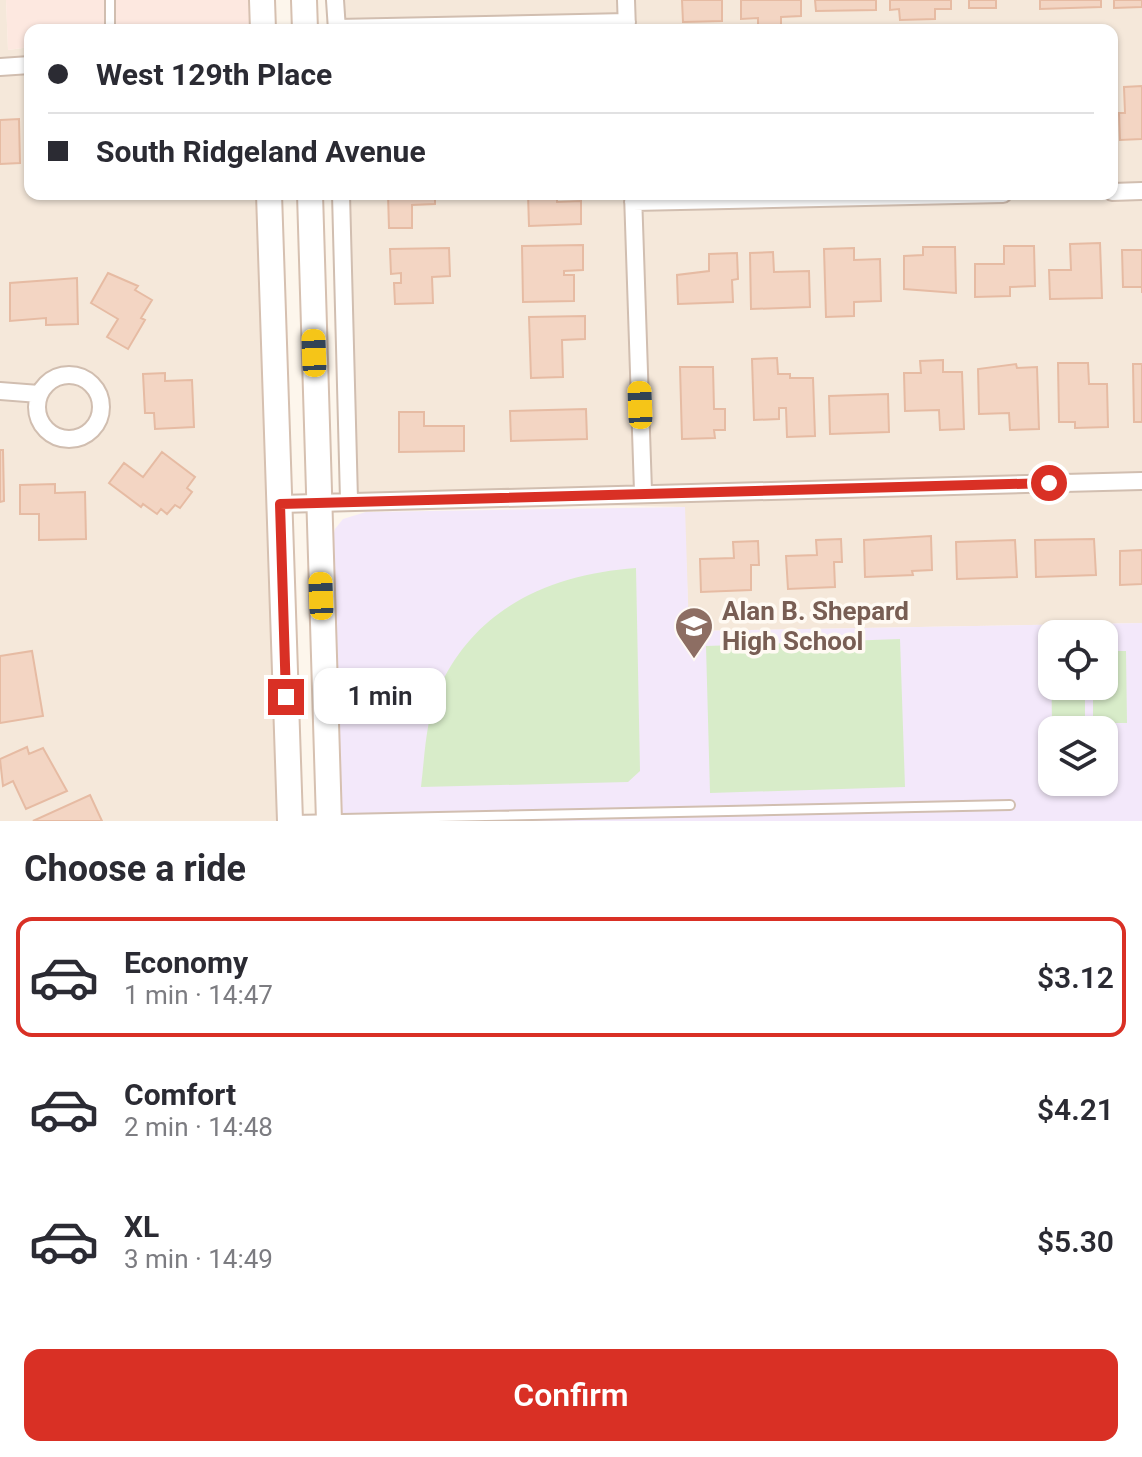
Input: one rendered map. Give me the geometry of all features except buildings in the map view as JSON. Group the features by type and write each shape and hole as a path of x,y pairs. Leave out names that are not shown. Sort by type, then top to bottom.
{"main road":[{"path":"262,0 263,24"},
{"path":"304,0 305,24"},
{"path":"269,200 290,821"},
{"path":"310,200 329,820"}],"street":[{"path":"335,0 337,24"},
{"path":"626,0 627,24"},
{"path":"0,67 24,65"},
{"path":"1118,192 1142,191"},
{"path":"341,200 349,500"},
{"path":"633,200 643,491"},
{"path":"0,391 39,394 57,377 82,377 99,395 99,420 80,438 55,437 38,419 39,394"},
{"path":"280,504 643,491 1142,481"}],"lane":[{"path":"110,0 110,24"},
{"path":"290,821 1010,805"}],"shaded area":[{"path":"0,0 6,0 8,50 24,48 24,200 257,200 278,821 0,821"},
{"path":"6,0 251,0 252,24 24,24 24,48 8,50"},
{"path":"326,0 1142,0 1142,623 1038,620 1038,625 689,631 684,507 349,500 335,200 1118,200 1118,24 328,24"},
{"name":"Alan B. Shepard High School","path":"685,507 689,631 1038,625 1038,700 1118,700 1118,623 1142,623 1142,821 341,821 332,540 335,529 343,519 366,512"}],"green space":[{"path":"636,568 640,771 628,782 421,787 427,734 436,696 457,657 476,633 498,614 548,587 606,571"},
{"path":"900,639 905,787 710,793 706,646"},
{"path":"1118,651 1126,651 1127,723 1118,723 1118,716 1093,716 1093,700 1118,700"},
{"path":"1052,700 1085,700 1085,716 1052,716"}],"place":[{"name":"Alan B. Shepard High School","path":"694,660"}],"route":[{"path":"286,697 280,504 643,491 1049,483"}]}
